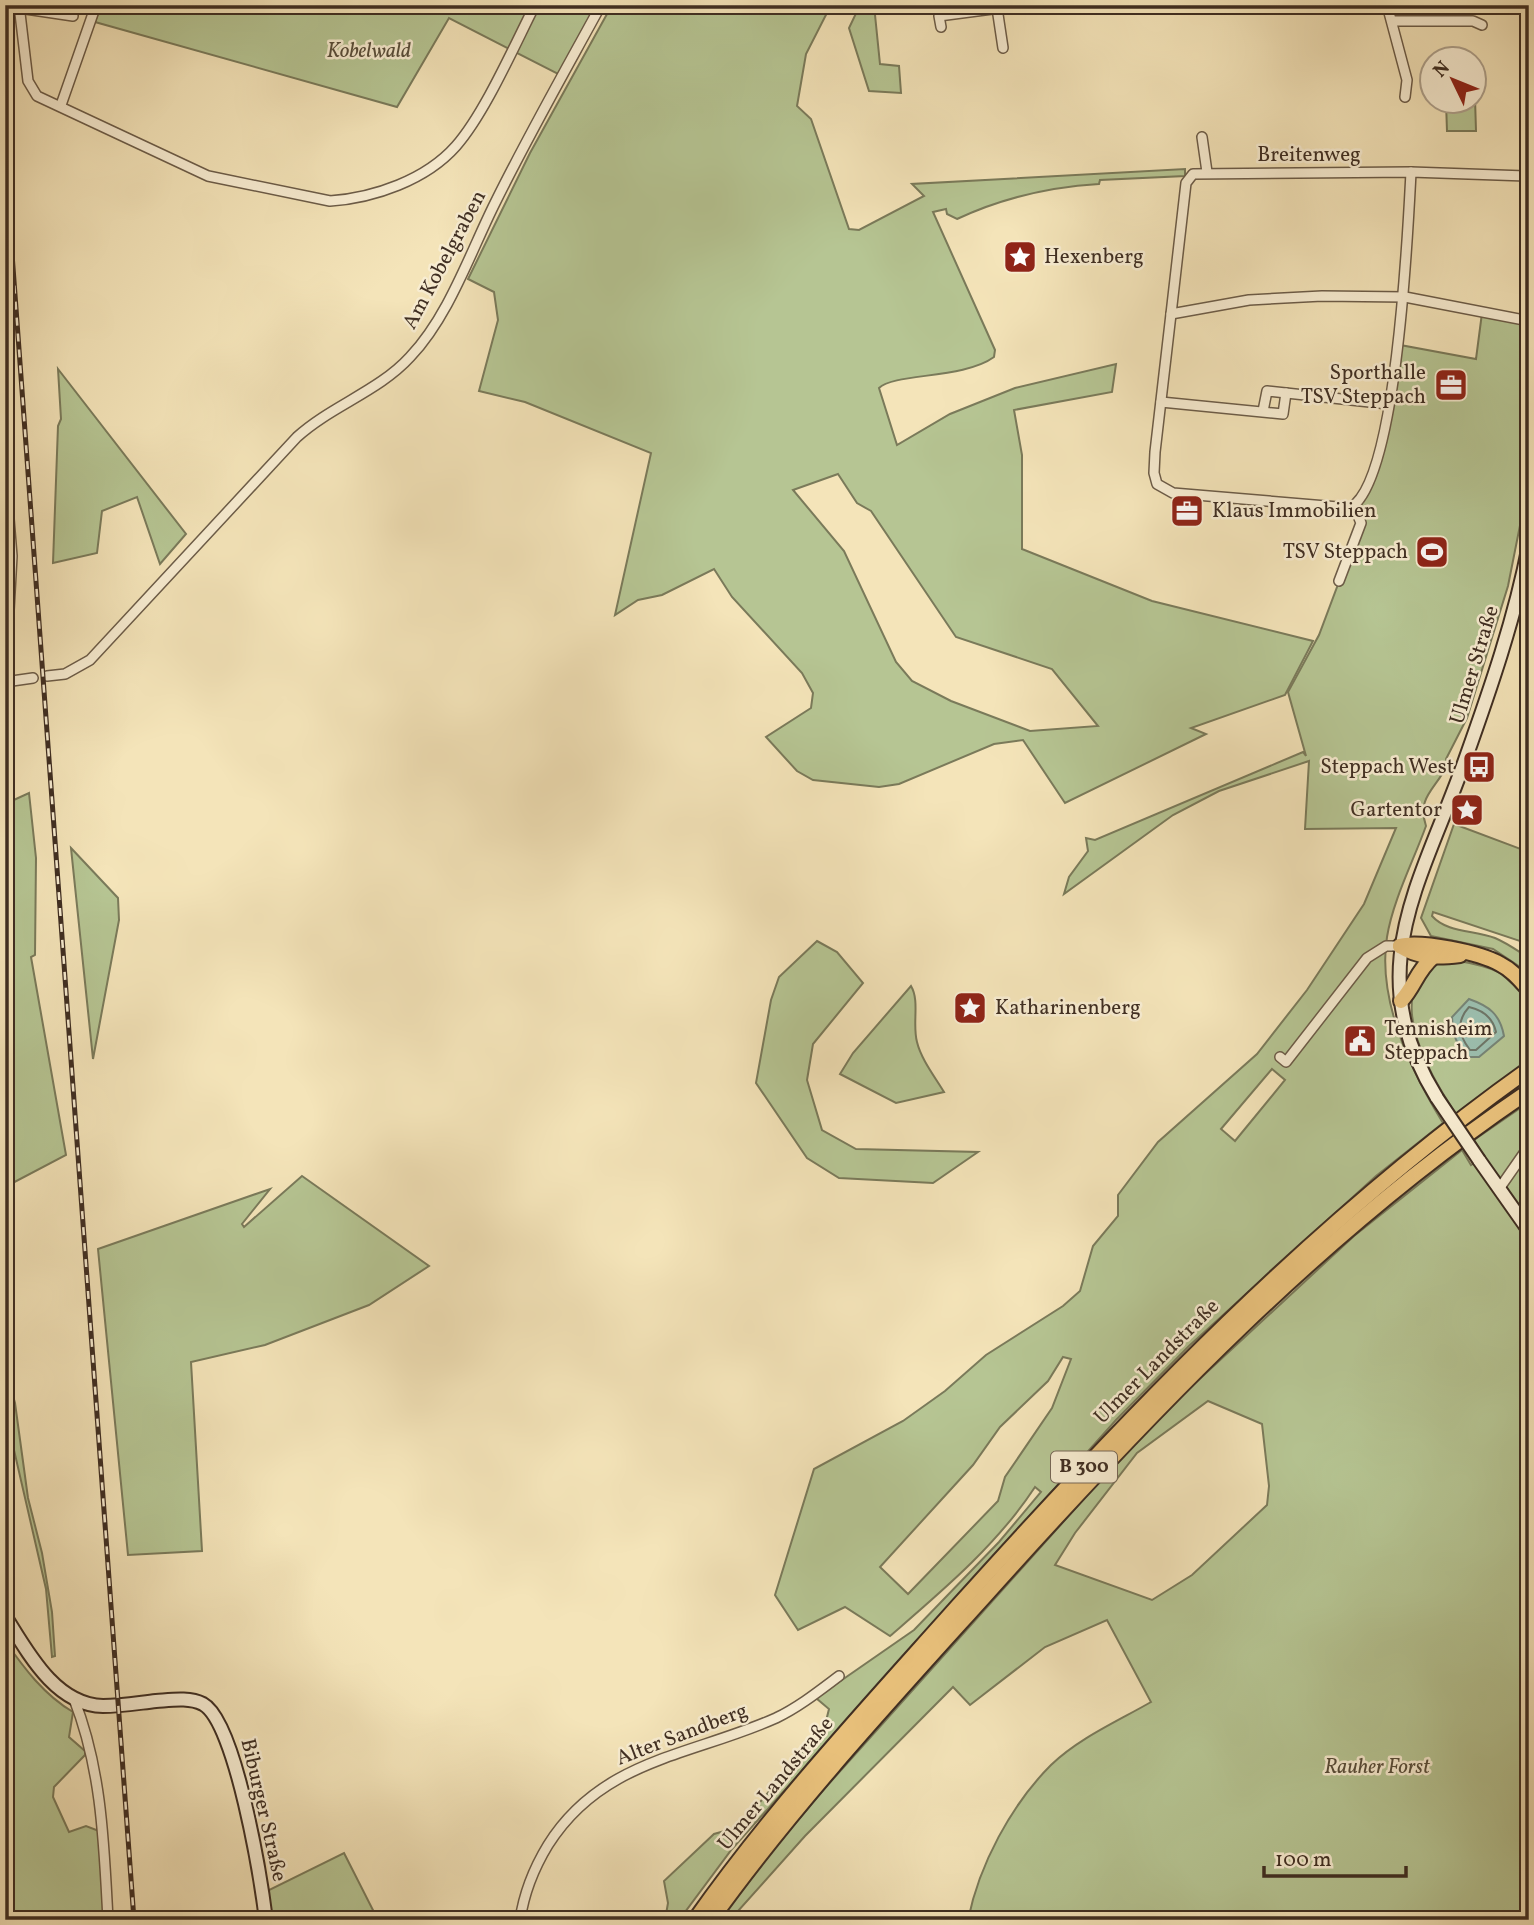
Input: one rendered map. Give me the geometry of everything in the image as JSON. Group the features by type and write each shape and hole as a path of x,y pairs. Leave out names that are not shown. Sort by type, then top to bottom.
{"main road":[{"path":"1396,946 1414,942 1501,964 1528,990"},
{"path":"1396,946 1412,953 1433,957 1465,954"},
{"path":"1401,1001 1410,992 1417,973 1433,957"},
{"name":"Ulmer Landstraße","path":"695,1920 760,1835 838,1742 1052,1501 1152,1395 1241,1308 1350,1210 1465,1116 1529,1069"},
{"name":"Ulmer Landstraße","path":"711,1920 770,1843 873,1722 1062,1509 1145,1422 1242,1326 1334,1244 1403,1186 1529,1091"}],"street":[{"path":"61,106 96,5"},
{"path":"73,16 19,6 31,91 208,176 322,201 351,200 403,182 432,166 456,146 535,5"},
{"name":"Am Kobelgraben","path":"47,676 65,674 90,660 296,437 336,407 391,374 411,357 445,304 524,145 601,5"},
{"path":"941,27 939,16 1024,5"},
{"path":"1387,5 1407,80 1405,97"},
{"path":"997,8 1003,48"},
{"path":"1391,21 1473,20 1482,25"},
{"path":"1202,138 1207,172"},
{"path":"1411,172 1405,297 1388,404 1364,496 1350,508 1165,491 1157,484 1154,473 1171,314 1248,300 1322,296 1405,297 1529,321"},
{"name":"Breitenweg","path":"1171,314 1186,183 1193,174 1411,172 1529,176"},
{"path":"1263,411 1266,391 1388,404"},
{"path":"1161,402 1283,414 1286,393"},
{"path":"5,470 12,556 5,682 33,678"},
{"path":"1339,581 1361,523 1354,506"},
{"name":"Ulmer Straße","path":"1529,545 1486,699 1418,879 1396,946 1401,1001 1413,1052 1437,1098 1529,1231"},
{"path":"1280,1057 1286,1062 1367,958 1376,950 1396,946"},
{"path":"1499,1189 1529,1146"},
{"path":"5,1616 40,1668 74,1699 89,1737 101,1812 108,1920"},
{"name":"Alter Sandberg","path":"520,1920 522,1903 538,1862 560,1827 585,1800 618,1777 670,1754 778,1717 839,1676"},
{"name":"Biburger Straße","path":"74,1699 101,1706 187,1700 204,1704 216,1715 227,1737 266,1920"}],"green space":[{"name":"Kobelwald","path":"101,5 601,5 562,76 449,18 397,107 95,22"},
{"path":"612,5 831,5 806,54 797,106 811,119 849,229 859,230 924,196 912,184 1185,169 1185,176 1100,180 1099,184 1026,195 957,219 947,214 946,209 933,212 995,350 994,357 965,369 899,380 879,388 897,445 950,414 1015,388 1116,364 1112,392 1014,410 1022,455 1022,549 1152,601 1313,641 1285,695 1191,728 1206,734 1065,803 1023,740 994,744 899,784 879,787 813,780 797,771 766,737 811,708 813,693 802,673 732,597 714,569 662,595 638,600 615,615 651,453 525,402 479,391 498,320 494,292 468,279 530,153","holes":["838,474 857,503 871,511 956,637 1052,669 1098,726 1030,731 951,701 912,681 896,662 844,551 793,490"]},
{"path":"860,5 874,5 880,64 899,66 901,93 869,91 849,28"},
{"path":"1446,116 1476,116 1476,131 1447,131"},
{"path":"1482,313 1529,321 1528,485 1508,586 1467,718 1446,759 1448,763 1426,800 1426,826 1399,895 1387,937 1387,985 1399,1034 1419,1081 1443,1123 1376,1176 1189,1346 1116,1420 732,1849 682,1916 678,1920 665,1920 668,1903 664,1881 714,1834 739,1827 825,1725 829,1709 816,1698 914,1630 999,1542 1041,1492 1035,1487 986,1548 890,1636 845,1607 798,1630 775,1595 814,1469 903,1421 945,1391 986,1355 1063,1306 1080,1291 1093,1246 1118,1216 1118,1195 1158,1142 1257,1054 1307,990 1364,904 1396,828 1305,829 1309,761 1219,791 1173,815 1064,894 1069,877 1088,851 1086,838 1095,840 1303,752 1306,756 1288,692 1319,635 1361,523 1358,515 1370,478 1400,345 1476,359","holes":["1272,1069 1285,1080 1235,1141 1221,1129","1063,1357 1071,1359 1052,1408 1005,1477 998,1501 908,1594 880,1567 973,1465 1000,1427 1048,1381"]},
{"path":"58,369 186,534 160,564 137,497 102,511 97,553 53,563 58,426 61,419"},
{"path":"29,793 36,858 35,955 31,957 66,1155 5,1187 5,804"},
{"path":"1454,824 1526,851 1529,843 1529,944 1433,912 1432,916 1445,925 1487,935 1508,945 1529,958 1529,973 1493,949 1431,936 1421,918"},
{"path":"71,848 118,898 119,920 93,1059"},
{"path":"817,941 837,952 863,983 813,1044 807,1080 822,1130 856,1149 978,1152 933,1183 839,1178 807,1158 756,1083 771,1000 779,977"},
{"path":"1459,961 1500,973 1512,981 1521,992 1528,1020 1529,1061 1456,1114 1436,1081 1417,1040 1412,1018 1412,998 1418,980 1432,966 1442,962"},
{"path":"911,986 915,999 919,1048 944,1092 896,1103 840,1074 853,1053"},
{"name":"Rauher Forst","path":"1529,1102 1529,1920 968,1920 989,1857 1010,1817 1036,1781 1074,1746 1151,1702 1107,1620 1045,1647 970,1705 953,1687 805,1836 730,1920 719,1920 754,1872 826,1787 1150,1425 1354,1236 1462,1150 1471,1165 1484,1156 1474,1140","holes":["1208,1401 1262,1424 1269,1486 1267,1505 1192,1575 1152,1600 1055,1565 1075,1533 1137,1453"]},
{"path":"302,1176 429,1266 369,1305 265,1345 191,1362 202,1551 128,1555 98,1249 270,1189 242,1224 244,1227"},
{"path":"5,1367 15,1403 28,1498 42,1553 52,1612 55,1656 52,1657 46,1589 5,1411"},
{"path":"5,1641 44,1689 73,1712 69,1737 85,1751 85,1755 54,1787 53,1797 69,1832 86,1826 99,1831 106,1920 5,1920"},
{"path":"344,1853 378,1920 272,1920 267,1891"}],"water":[{"path":"1469,999 1496,1016 1504,1036 1479,1057 1467,1057 1453,1029 1452,1017"}],"railway":[{"path":"5,158 134,1920"}],"place":[{"name":"Hexenberg","path":"1020,257"},
{"name":"Sporthalle TSV Steppach","path":"1451,385"},
{"name":"Klaus Immobilien","path":"1187,511"},
{"name":"TSV Steppach","path":"1432,552"},
{"name":"Steppach West","path":"1479,767"},
{"name":"Gartentor","path":"1467,810"},
{"name":"Katharinenberg","path":"970,1008"},
{"name":"Tennisheim Steppach","path":"1360,1041"}]}
